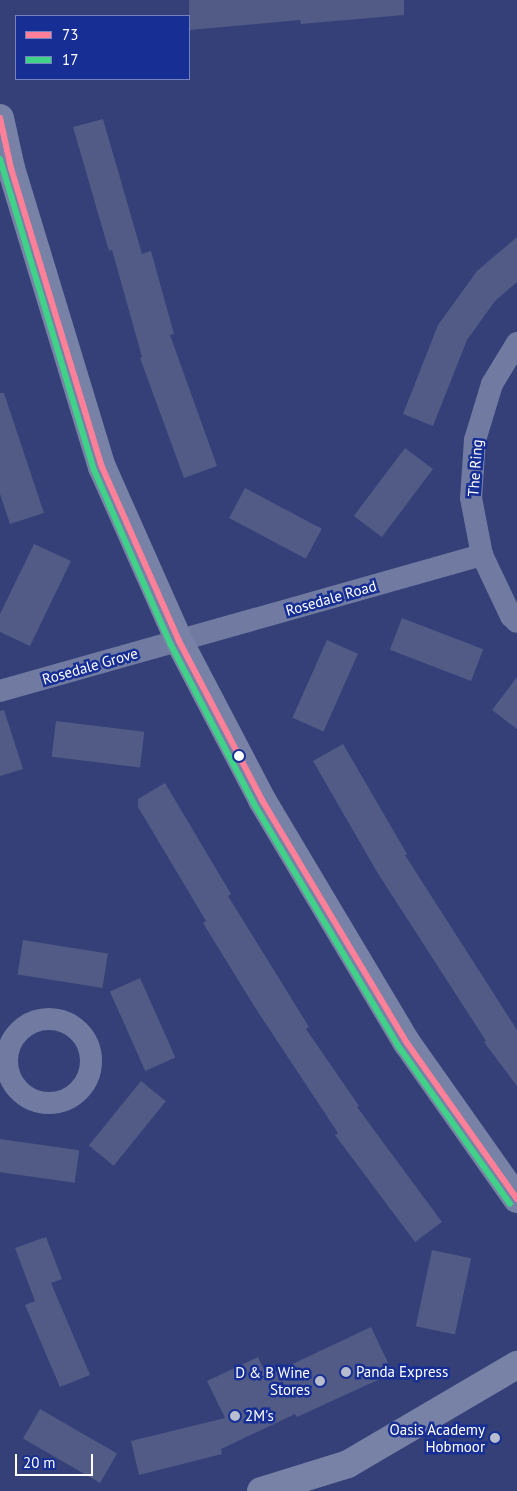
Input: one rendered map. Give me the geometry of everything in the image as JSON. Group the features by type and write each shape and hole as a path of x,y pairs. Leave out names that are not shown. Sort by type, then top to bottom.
{"street":[{"path":"0,118 11,168 102,467 179,641 262,800 407,1043 517,1199"},
{"name":"The Ring","path":"517,343 492,384 475,440 471,498 482,555 511,616 517,622"},
{"name":"Rosedale Road","path":"179,641 482,555"},
{"name":"Rosedale Grove","path":"0,692 179,641"},
{"path":"261,1491 348,1464 517,1365"}],"building":[{"path":"189,0 404,0 404,15 301,24 300,20 190,30"},
{"path":"103,119 142,254 151,251 174,334 170,335 217,466 184,478 140,358 142,357 112,250 109,251 73,127"},
{"path":"517,237 517,282 495,301 467,340 433,426 403,414 438,325 477,271"},
{"path":"0,393 4,393 44,513 10,524 0,494"},
{"path":"405,448 433,469 382,537 354,516"},
{"path":"245,488 322,529 306,559 229,518"},
{"path":"34,544 71,561 30,646 0,632 0,614"},
{"path":"402,618 483,649 471,681 390,650"},
{"path":"327,640 358,654 323,731 292,718"},
{"path":"517,677 517,729 492,710"},
{"path":"4,710 23,769 0,776 0,711"},
{"path":"56,721 144,732 140,768 52,757"},
{"path":"343,744 407,854 405,855 517,1030 517,1086 484,1042 486,1041 377,872 313,761"},
{"path":"165,783 231,894 228,896 309,1027 306,1029 359,1106 357,1107 442,1222 415,1242 335,1135 338,1133 256,1009 203,923 206,921 138,807 138,799"},
{"path":"23,940 108,953 102,988 18,975"},
{"path":"140,978 175,1057 145,1071 110,991"},
{"path":"141,1081 166,1101 114,1166 89,1146"},
{"path":"0,1139 79,1150 75,1183 0,1172"},
{"path":"46,1237 62,1279 51,1283 90,1375 60,1387 25,1305 35,1301 15,1248"},
{"path":"432,1250 471,1258 455,1335 416,1326"},
{"path":"371,1327 393,1373 297,1417 295,1414 221,1449 222,1454 139,1475 131,1441 225,1418 207,1381 258,1357 267,1376"},
{"path":"40,1409 117,1454 100,1483 23,1438"}],"transit line":[{"name":"73","path":"0,118 11,168 102,467 179,641 262,800 407,1043 517,1199"},
{"name":"17","path":"0,159 94,470 171,645 254,804 399,1047 510,1204"}],"place":[{"name":"Panda Express","path":"346,1372"},
{"name":"D & B Wine Stores","path":"320,1381"},
{"name":"2M's","path":"235,1416"},
{"name":"Oasis Academy Hobmoor","path":"495,1438"}]}
